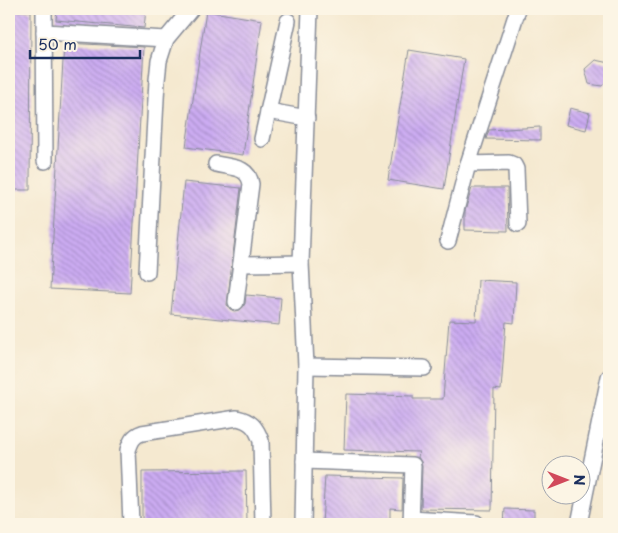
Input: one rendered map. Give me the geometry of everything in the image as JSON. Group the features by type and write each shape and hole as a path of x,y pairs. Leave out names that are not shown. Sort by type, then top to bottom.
{"street":[{"path":"44,9 45,161"},
{"path":"147,272 159,60 166,39 191,9"},
{"path":"303,524 306,366 301,263 310,9"},
{"path":"448,241 468,164 518,9"},
{"path":"262,139 288,21"},
{"path":"44,32 166,39"},
{"path":"268,111 307,118"},
{"path":"216,164 246,171 250,176 252,184 236,302"},
{"path":"468,164 514,164 516,169 518,224"},
{"path":"241,264 301,263"},
{"path":"306,366 424,368"},
{"path":"579,524 609,377"},
{"path":"131,524 128,450 130,442 135,436 142,433 237,418 248,420 257,429 261,441 263,524"},
{"path":"304,461 413,465 411,522 476,523"}],"building":[{"path":"57,9 146,9 144,28 56,20"},
{"path":"9,11 31,11 30,190 9,190"},
{"path":"206,11 262,20 243,155 186,147"},
{"path":"64,43 144,47 130,293 50,289"},
{"path":"409,50 464,59 444,189 388,180"},
{"path":"595,60 609,63 609,78 602,86 589,84 585,69"},
{"path":"570,108 590,113 586,130 566,125"},
{"path":"540,127 540,140 486,139 489,130"},
{"path":"184,182 241,188 227,305 234,311 240,310 245,304 246,295 281,298 279,325 171,314"},
{"path":"472,188 507,188 508,231 465,230 465,211"},
{"path":"478,280 516,282 514,323 506,322 501,390 494,389 492,510 421,509 422,465 418,457 419,452 344,450 346,394 413,396 413,399 443,399 449,320 476,321"},
{"path":"246,471 247,524 142,524 142,472"},
{"path":"325,476 403,478 402,509 390,508 390,524 322,524"},
{"path":"505,509 534,510 534,524 504,524"}]}
